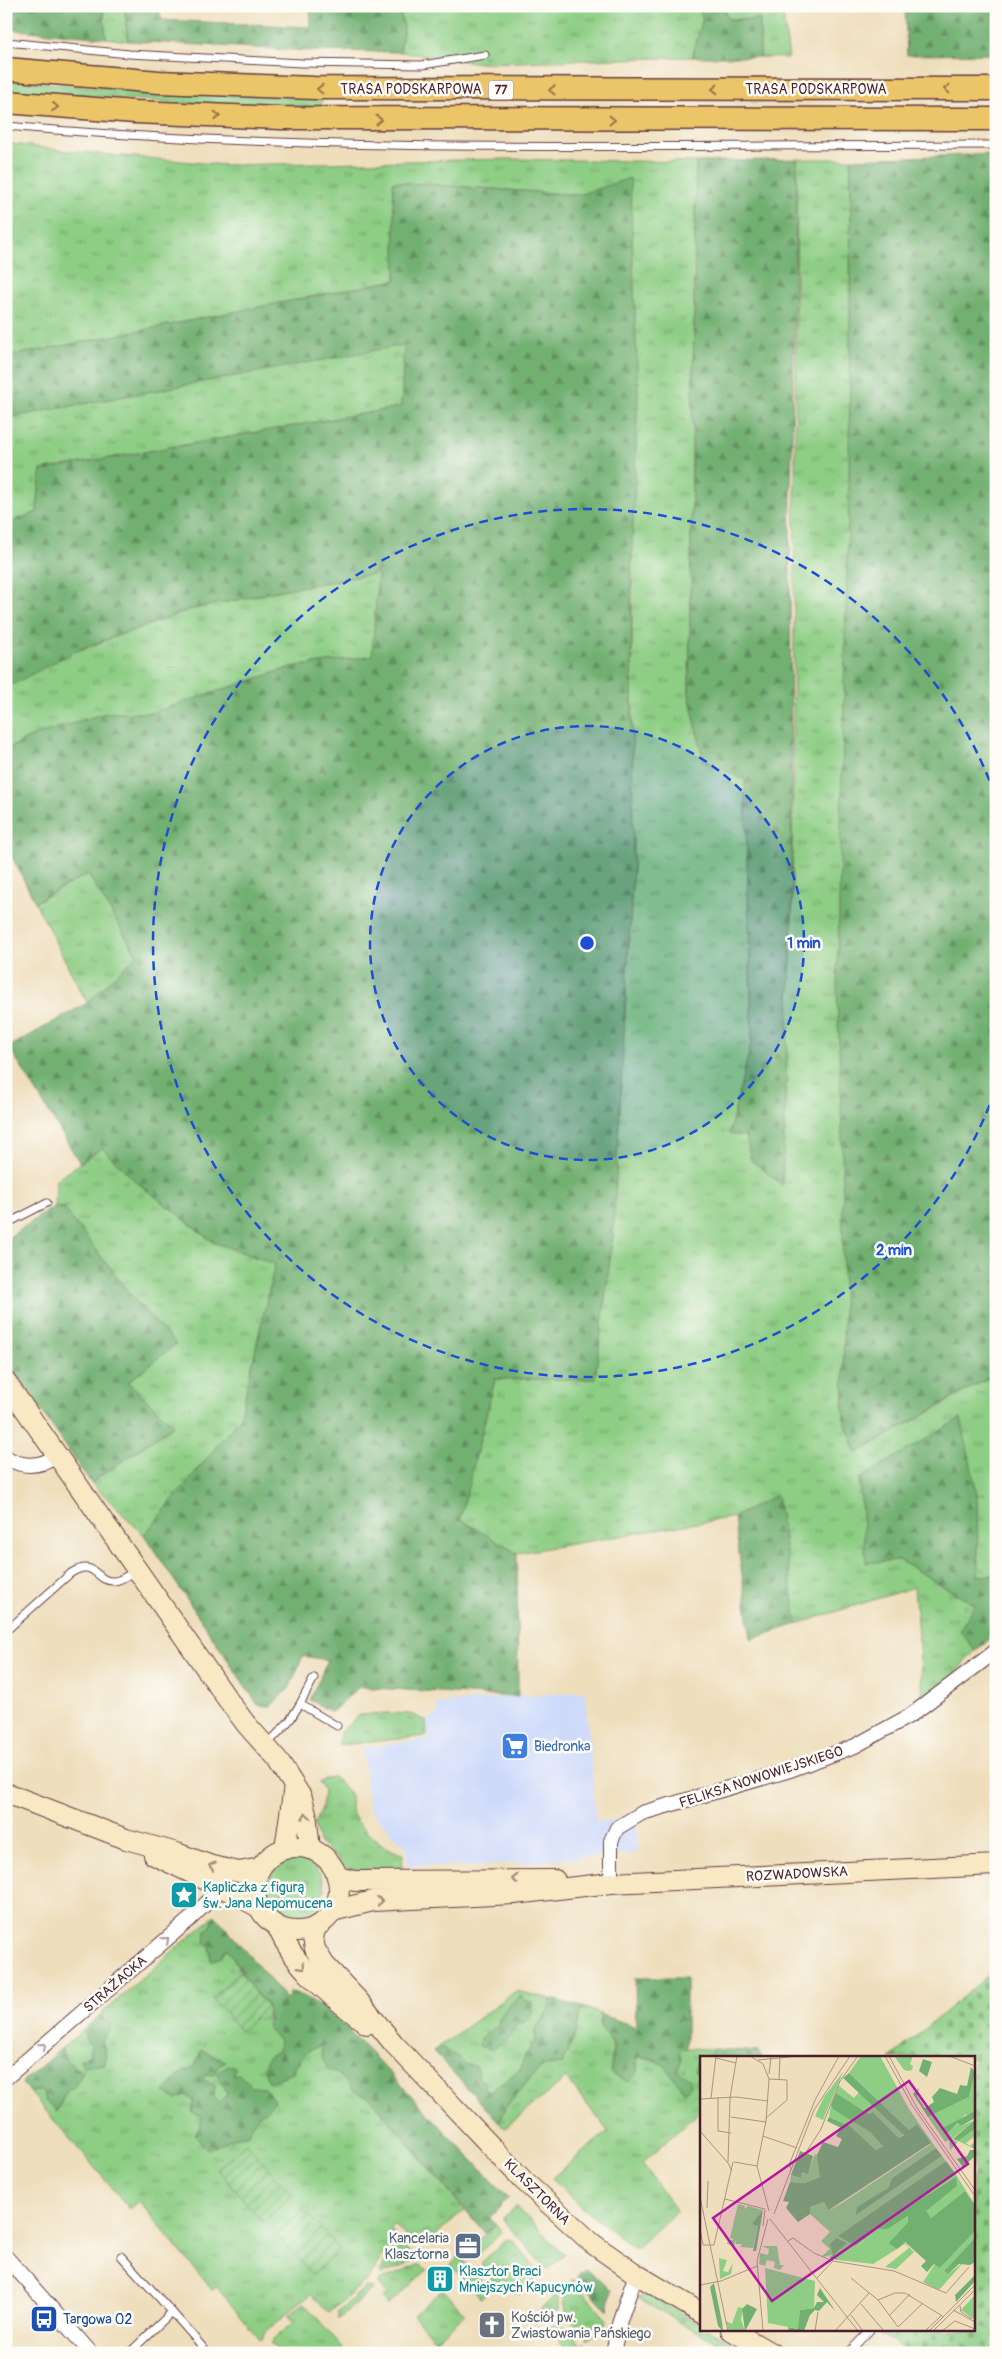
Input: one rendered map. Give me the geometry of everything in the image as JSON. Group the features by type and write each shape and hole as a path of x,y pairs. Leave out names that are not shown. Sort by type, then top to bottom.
{"main road":[{"name":"TRASA PODSKARPOWA","path":"6,69 159,82 314,88 996,89"},
{"name":"77","path":"6,102 143,112 281,118 996,119"}],"street":[{"path":"6,1382 228,1700 277,1759 302,1798 306,1813 310,1849"},
{"path":"6,1457 26,1466 46,1463 58,1456"},
{"name":"FELIKSA NOWOWIEJSKIEGO","path":"605,1883 611,1842 617,1828 642,1813 790,1770 855,1746 911,1714 996,1651"},
{"path":"285,1848 294,1786"},
{"path":"6,1793 126,1839 177,1853 212,1866 239,1872 260,1868"},
{"path":"126,1839 173,1866 260,1908"},
{"path":"298,1847 310,1849 322,1856 331,1865 337,1877 337,1900 332,1911 316,1926 303,1930 290,1930 277,1926 267,1918 260,1908 255,1895 256,1881 260,1868 271,1856 285,1848 298,1847"},
{"name":"ROZWADOWSKA","path":"332,1911 373,1901 514,1894 605,1883 996,1865"},
{"name":"ROZWADOWSKA","path":"337,1877 355,1881 540,1879 605,1883"},
{"name":"STRAŻACKA","path":"6,2078 190,1919 222,1888"},
{"name":"KLASZTORNA","path":"277,1926 295,1960 309,1976 394,2044"},
{"name":"KLASZTORNA","path":"316,1926 313,1938 319,1957 394,2044 548,2204 593,2244 636,2274 700,2312"},
{"path":"6,2257 91,2353"},
{"path":"612,2353 620,2320 636,2274"},
{"path":"734,2332 771,2353"}],"lane":[{"path":"6,42 129,54 302,64 422,65 485,55"},
{"path":"6,126 126,137 341,146 996,145"},
{"path":"6,1224 47,1203"},
{"path":"6,1631 71,1573 81,1567 89,1567 107,1580 115,1581 137,1570"},
{"path":"266,1747 290,1720 314,1678"},
{"path":"300,1704 337,1726"},
{"path":"120,2256 208,2353"},
{"path":"129,2353 172,2312"},
{"path":"848,2353 868,2332"}],"shaded area":[{"path":"585,1691 596,1822 635,1818 638,1853 480,1866 407,1865 407,1848 369,1809 362,1748 429,1739 426,1721 438,1714 437,1704"}],"green space":[{"path":"6,6 103,6 106,38 6,29"},
{"path":"103,6 124,6 128,41 106,38"},
{"path":"124,6 158,6 162,20 311,27 310,6 397,6 404,26 400,52 311,51 128,41"},
{"path":"397,6 698,6 703,18 692,57 481,63 400,52 404,26"},
{"path":"698,6 723,6 728,19 760,20 760,57 692,57 703,18"},
{"path":"723,6 782,6 789,58 760,57 760,20 727,19"},
{"path":"905,6 995,6 996,54 907,55"},
{"path":"6,80 143,91 322,99 320,108 196,104 6,90"},
{"path":"6,143 67,151 225,165 507,159 696,162 689,694 704,762 745,779 752,1040 729,1134 746,1136 751,1160 782,1184 792,929 797,159 851,159 844,1419 857,1453 996,1374 996,1575 978,1576 977,1502 899,1560 975,1605 960,1630 975,1651 924,1707 914,1587 797,1624 777,1495 734,1517 517,1553 460,1519 495,1379 595,1379 613,1234 633,867 630,179 579,195 394,182 396,280 6,357"},
{"path":"996,154 996,1373 857,1453 844,1419 842,1137 837,987 849,480 851,159"},
{"path":"797,159 790,553 792,929 782,1185 751,1160 746,1136 729,1134 752,1040 745,780 704,762 689,694 696,162"},
{"path":"630,178 638,394 631,576 633,867 613,1234 595,1379 495,1379 460,1519 517,1553 518,1697 359,1687 332,1712 310,1700 328,1660 303,1656 290,1687 271,1706 258,1705 144,1535 240,1418 275,1264 213,1242 134,1180 102,1148 80,1163 9,1047 87,1003 137,955 88,874 35,902 6,845 6,750 33,736 106,713 151,713 292,667 372,656 378,573 282,590 189,610 77,650 6,688 6,524 37,512 41,470 401,407 404,345 6,418 6,357 396,280 393,182 579,195"},
{"path":"404,344 401,407 41,470 37,512 6,525 6,418"},
{"path":"378,573 373,656 292,667 151,713 106,713 33,736 6,750 6,677 189,610 282,590"},
{"path":"88,874 137,955 87,1003 35,902"},
{"path":"102,1148 134,1180 213,1242 275,1264 240,1418 144,1535 91,1483 173,1426 128,1382 175,1344 137,1303 75,1226 55,1206 56,1180"},
{"path":"55,1206 64,1208 137,1303 176,1344 128,1382 173,1425 91,1483 6,1359 6,1239"},
{"path":"961,1418 977,1494 978,1576 996,1575 996,1634 975,1651 960,1630 975,1605 899,1560 866,1563 859,1479"},
{"path":"777,1495 797,1624 751,1639 734,1517"},
{"path":"412,1714 426,1721 427,1736 339,1745 340,1732 360,1715"},
{"path":"334,1777 349,1792 353,1815 364,1829 380,1843 403,1854 402,1869 371,1868 359,1872 348,1869 319,1842 314,1823 322,1809 324,1790 319,1783 326,1778"},
{"path":"290,1860 302,1860 316,1868 324,1882 322,1899 316,1908 302,1916 290,1916 280,1911 273,1904 268,1894 268,1882 273,1872 280,1865"},
{"path":"215,1915 211,1926 211,1961 220,1957 227,1948 237,1962 238,1970 267,2003 266,2019 279,2039 278,2051 267,2058 269,2081 293,2073 303,2055 311,2049 321,2046 322,2057 347,2081 352,2089 370,2098 464,2210 431,2239 424,2232 412,2244 395,2224 390,2228 396,2236 370,2277 329,2313 311,2293 263,2334 264,2336 260,2340 217,2287 212,2290 139,2201 130,2209 22,2083 83,2030 87,2042 91,2045 89,2056 80,2060 84,2066 105,2064 106,2056 102,2040 111,2028 102,2018 101,2014"},
{"path":"215,1915 287,2000 288,1992 301,1995 316,2003 341,2022 509,2198 490,2217 496,2224 485,2233 370,2098 353,2089 336,2073 328,2070 322,2057 321,2046 311,2049 303,2055 293,2073 269,2082 263,2068 267,2058 278,2051 279,2040 269,2031 267,2004 249,1985 227,1948 220,1957 211,1961 210,1947 205,1944 205,1931 211,1926"},
{"path":"996,1969 996,2353 910,2353 877,2332 974,2332 974,2056 892,2056"},
{"path":"240,1971 257,1996 267,2005 241,2031 212,1998"},
{"path":"635,1978 686,1978 686,2048 679,2052 681,2060 678,2070 690,2079 690,2086 685,2092 661,2063 647,2057 637,2056 637,2074 629,2082 611,2073 613,2045 601,2029 600,2014 636,2027"},
{"path":"516,1991 551,1999 548,2011 535,2030 535,2042 524,2057 521,2069 490,2092 484,2088 470,2064 465,2065 459,2058 439,2047","holes":["521,1996 524,2000 510,2037 491,2029 498,2025 504,2012"]},
{"path":"521,1996 524,2000 532,2002 533,2009 527,2021 516,2025 510,2037 492,2050 479,2046 480,2039 498,2025 501,2016 508,2006"},
{"path":"551,1999 585,2008 580,2011 577,2030 562,2064 544,2066 533,2075 507,2106 499,2122 433,2051 439,2047 459,2058 465,2064 477,2067 479,2078 485,2083 484,2088 490,2092 521,2069 524,2057 535,2042 535,2030 548,2011"},
{"path":"585,2008 600,2014 601,2029 613,2047 610,2061 637,2074 637,2056 662,2062 685,2092 678,2070 681,2060 679,2052 686,2048 714,2049 709,2056 700,2056 698,2058 695,2071 700,2075 700,2111 642,2163 677,2211 635,2249 581,2207 552,2178 608,2131 566,2078 505,2128 499,2122 507,2106 533,2075 544,2066 562,2064 577,2030 580,2011"},
{"path":"101,2014 102,2018 112,2024 102,2040 106,2056 105,2064 84,2066 80,2059 89,2056 91,2045 87,2042 83,2030"},
{"path":"62,2048 66,2059 83,2073 73,2089 68,2090 56,2112 52,2105 45,2101 42,2091 29,2092 22,2083"},
{"path":"714,2049 759,2052 761,2056 709,2056"},
{"path":"201,2050 226,2061 219,2065 214,2075 206,2074 202,2079 215,2086 214,2097 219,2102 227,2095 217,2076 218,2072 228,2065 235,2067 234,2075 239,2074 252,2087 265,2088 274,2101 266,2111 259,2114 247,2135 237,2137 207,2150 195,2134 201,2124 202,2117 192,2112 194,2101 186,2095 176,2099 164,2093 183,2071 195,2067"},
{"path":"698,2058 700,2058 700,2075 695,2071"},
{"path":"246,2143 292,2196 263,2222 217,2169"},
{"path":"516,2207 564,2254 547,2270 502,2219"},
{"path":"304,2209 340,2250 312,2275 276,2234"},
{"path":"496,2224 502,2232 474,2258 467,2252"},
{"path":"507,2239 512,2240 538,2271 538,2278 518,2295 502,2278 496,2284 482,2268 482,2262"},
{"path":"399,2241 415,2257 415,2261 381,2275 380,2271"},
{"path":"460,2257 489,2290 480,2298 451,2265"},
{"path":"422,2265 427,2270 388,2305 382,2299 387,2295 378,2284 379,2281"},
{"path":"585,2269 612,2290 608,2311 577,2276"},
{"path":"573,2279 606,2319 605,2325 588,2340 566,2312 563,2288"},
{"path":"365,2287 373,2288 338,2320 338,2312"},
{"path":"443,2289 465,2314 435,2340 413,2315"},
{"path":"556,2295 559,2297 559,2310 537,2313"},
{"path":"647,2295 700,2324 700,2332 712,2332 749,2353 735,2353 638,2298"},
{"path":"304,2303 344,2349 340,2353 276,2353 277,2350 270,2343 293,2322 288,2316"},
{"path":"554,2324 566,2327 582,2345 585,2343 591,2353 563,2353 567,2349 548,2330"}],"place":[{"name":"Biedronka","path":"515,1746"},
{"name":"Kapliczka z figurą św. Jana Nepomucena","path":"184,1895"},
{"name":"Kancelaria Klasztorna","path":"468,2246"},
{"name":"Klasztor Braci Mniejszych Kapucynów","path":"440,2279"},
{"name":"Targowa 02","path":"44,2319"},
{"name":"Kościół pw. Zwiastowania Pańskiego","path":"492,2325"}]}
